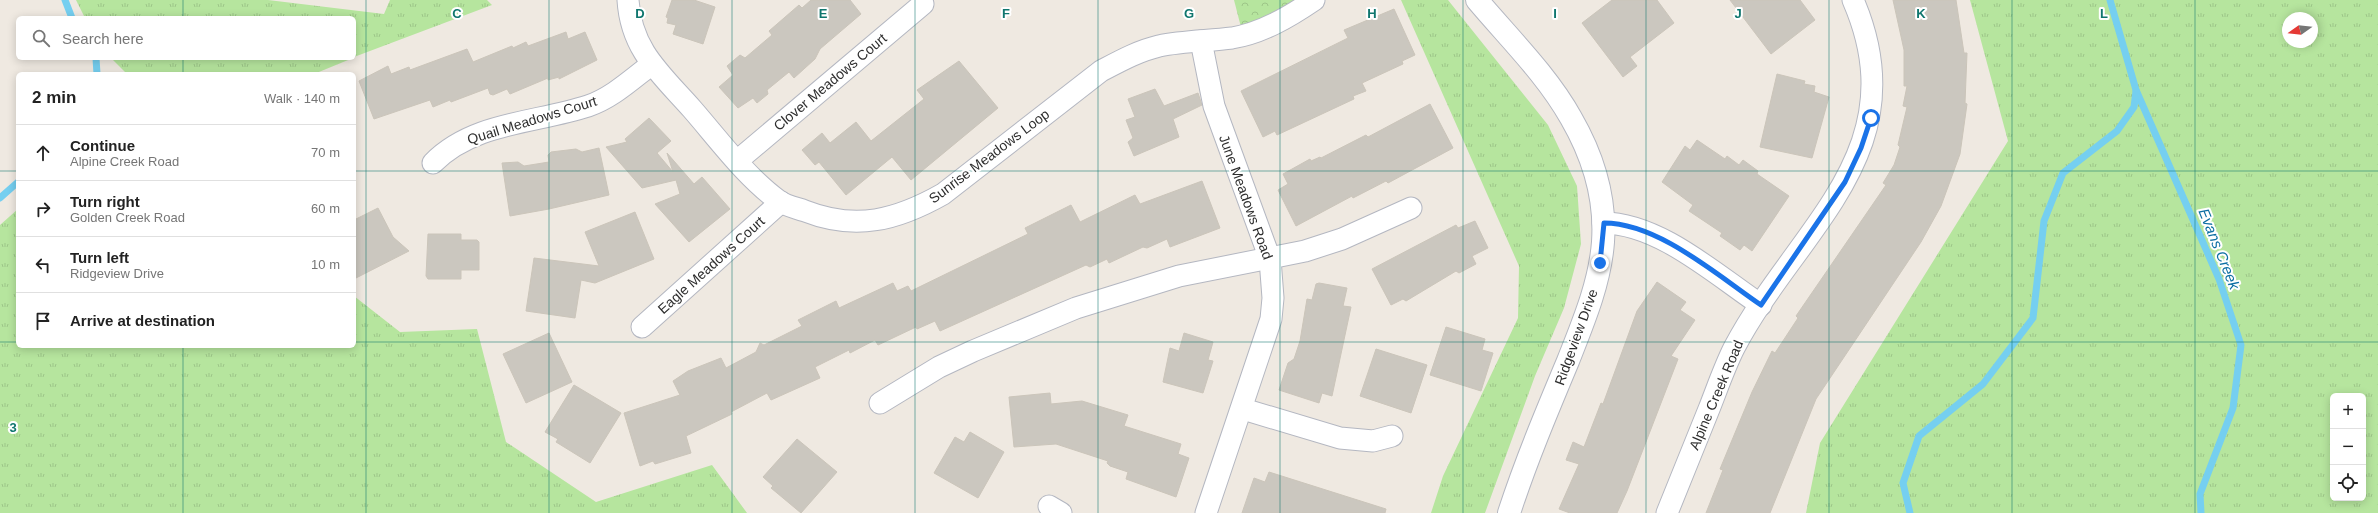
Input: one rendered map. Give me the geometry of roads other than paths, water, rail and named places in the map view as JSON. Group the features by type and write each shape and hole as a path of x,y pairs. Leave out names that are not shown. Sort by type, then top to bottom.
{"street":[{"name":"Sunrise Meadows Loop","path":"628,0 629,18 636,39 652,64 737,161 780,202 835,220 863,222 894,217 919,207 943,194 1101,71 1128,56 1158,46 1201,40 1233,38 1264,29 1294,14 1314,0"},
{"name":"Ridgeview Drive","path":"1477,0 1541,76 1570,117 1589,154 1596,176 1604,223 1600,263 1588,307 1509,513"},
{"name":"Alpine Creek Road","path":"1667,513 1725,367 1735,347 1761,305 1845,182 1861,148 1871,118 1873,82 1870,50 1861,18 1853,0"},
{"name":"Clover Meadows Court","path":"737,161 923,4"},
{"name":"June Meadows Road","path":"1201,40 1214,106 1270,259 1273,298 1271,319 1206,513"},
{"name":"Quail Meadows Court","path":"433,162 447,149 480,132 590,105 621,89 652,64"},
{"name":"Eagle Meadows Court","path":"642,327 780,202"},
{"path":"880,403 939,367 972,351 1076,308 1179,276 1306,252 1342,239 1411,208"},
{"path":"1604,223 1636,226 1659,236 1761,305"},
{"path":"1242,409 1340,438 1373,441 1392,436"}],"waterway":[{"path":"65,0 71,16"},
{"name":"Evans Creek","path":"2110,0 2136,90 2219,279 2241,345 2233,408 2200,494 2201,513"},
{"path":"96,60 97,72"},
{"path":"1910,513 1903,483 1919,436 1983,384 2033,318 2044,221 2063,173 2117,131 2134,107 2136,91"},
{"path":"0,198 16,184"}]}
